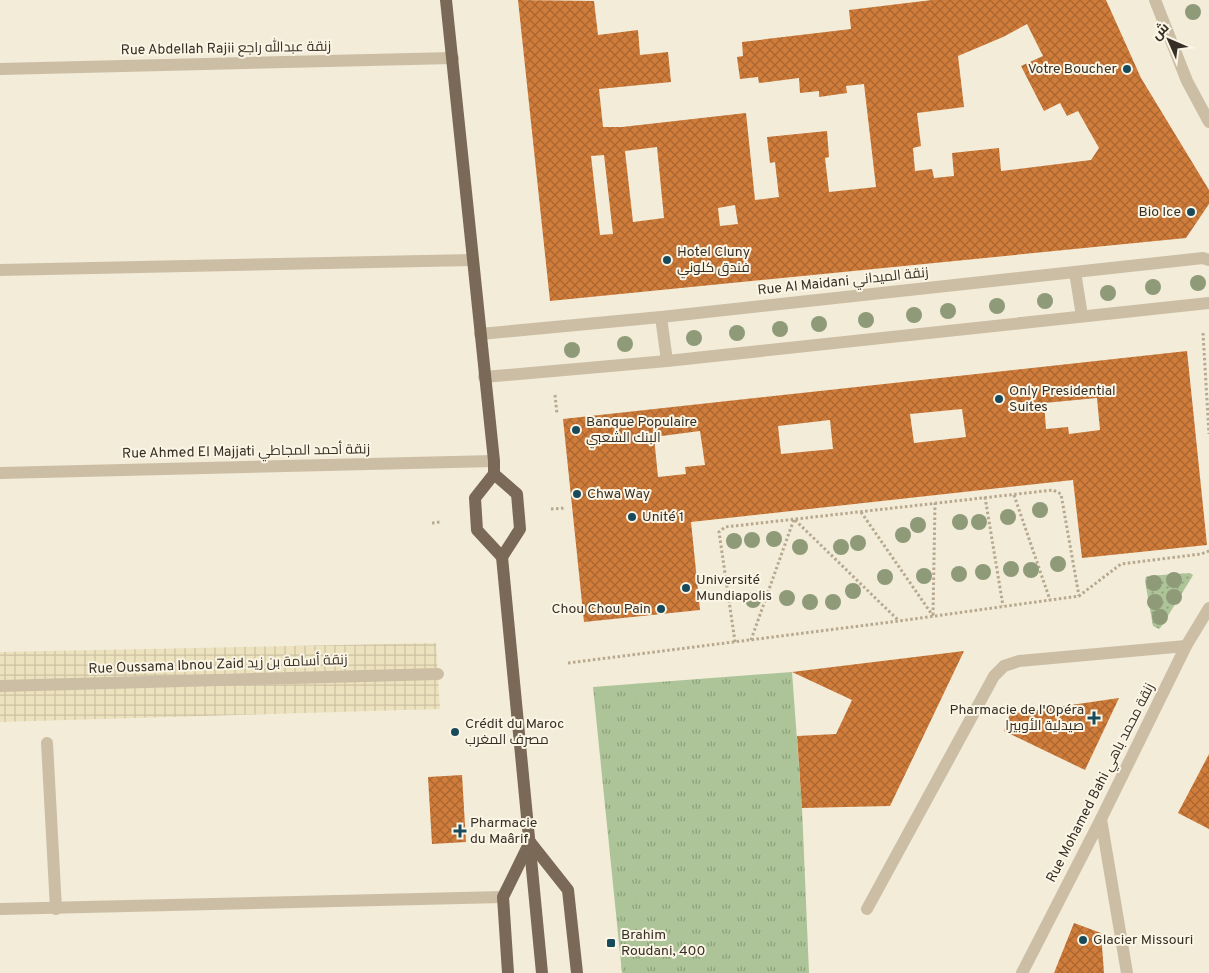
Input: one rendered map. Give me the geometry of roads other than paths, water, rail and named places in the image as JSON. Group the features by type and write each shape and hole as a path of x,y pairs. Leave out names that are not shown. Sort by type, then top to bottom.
{"main road":[{"path":"446,0 494,468 517,494 520,529 502,557"},
{"path":"494,468 475,498 477,530 502,557 542,973"},
{"path":"508,973 503,896 530,842"},
{"path":"530,842 568,890 577,973"}],"street":[{"path":"1155,0 1188,81 1209,122"},
{"name":"Rue Abdellah Rajii زنقة عبدالله راجع","path":"0,69 453,58"},
{"name":"Rue Al Maidani زنقة الميداني","path":"480,334 661,317 1203,258 1209,260"},
{"path":"0,270 472,260"},
{"path":"1075,272 1082,316"},
{"path":"484,377 667,361 1209,303"},
{"path":"661,317 667,361"},
{"name":"Rue Ahmed El Majjati زنقة أحمد المجاطي","path":"0,473 494,468"},
{"name":"Rue Mohamed Bahi زنقة محمد باهي","path":"1022,973 1101,819 1186,646 1209,608"},
{"path":"867,909 994,676 1004,666 1019,661 1186,646"},
{"name":"Rue Oussama Ibnou Zaid زنقة أسامة بن زيد","path":"0,686 438,674"},
{"path":"47,743 56,909"},
{"path":"1101,819 1127,973"},
{"path":"0,909 503,896"}],"place":[{"name":"Votre Boucher","path":"1127,69"},
{"name":"Bio Ice","path":"1191,212"},
{"name":"Hotel Cluny فندق كلوني","path":"667,260"},
{"name":"Only Presidential Suites","path":"999,399"},
{"name":"Banque Populaire البنك الشعبي","path":"576,430"},
{"name":"Chwa Way","path":"577,494"},
{"name":"Unité 1","path":"632,517"},
{"name":"Université Mundiapolis","path":"686,588"},
{"name":"Chou Chou Pain","path":"661,609"},
{"name":"Pharmacie de l'Opéra صيدلية الأوبيرا","path":"1094,718"},
{"name":"Crédit du Maroc مصرف المغرب","path":"455,732"},
{"name":"Pharmacie du Maârif","path":"460,831"},
{"name":"Glacier Missouri","path":"1083,940"},
{"name":"Brahim Roudani, 400","path":"611,943"}]}
